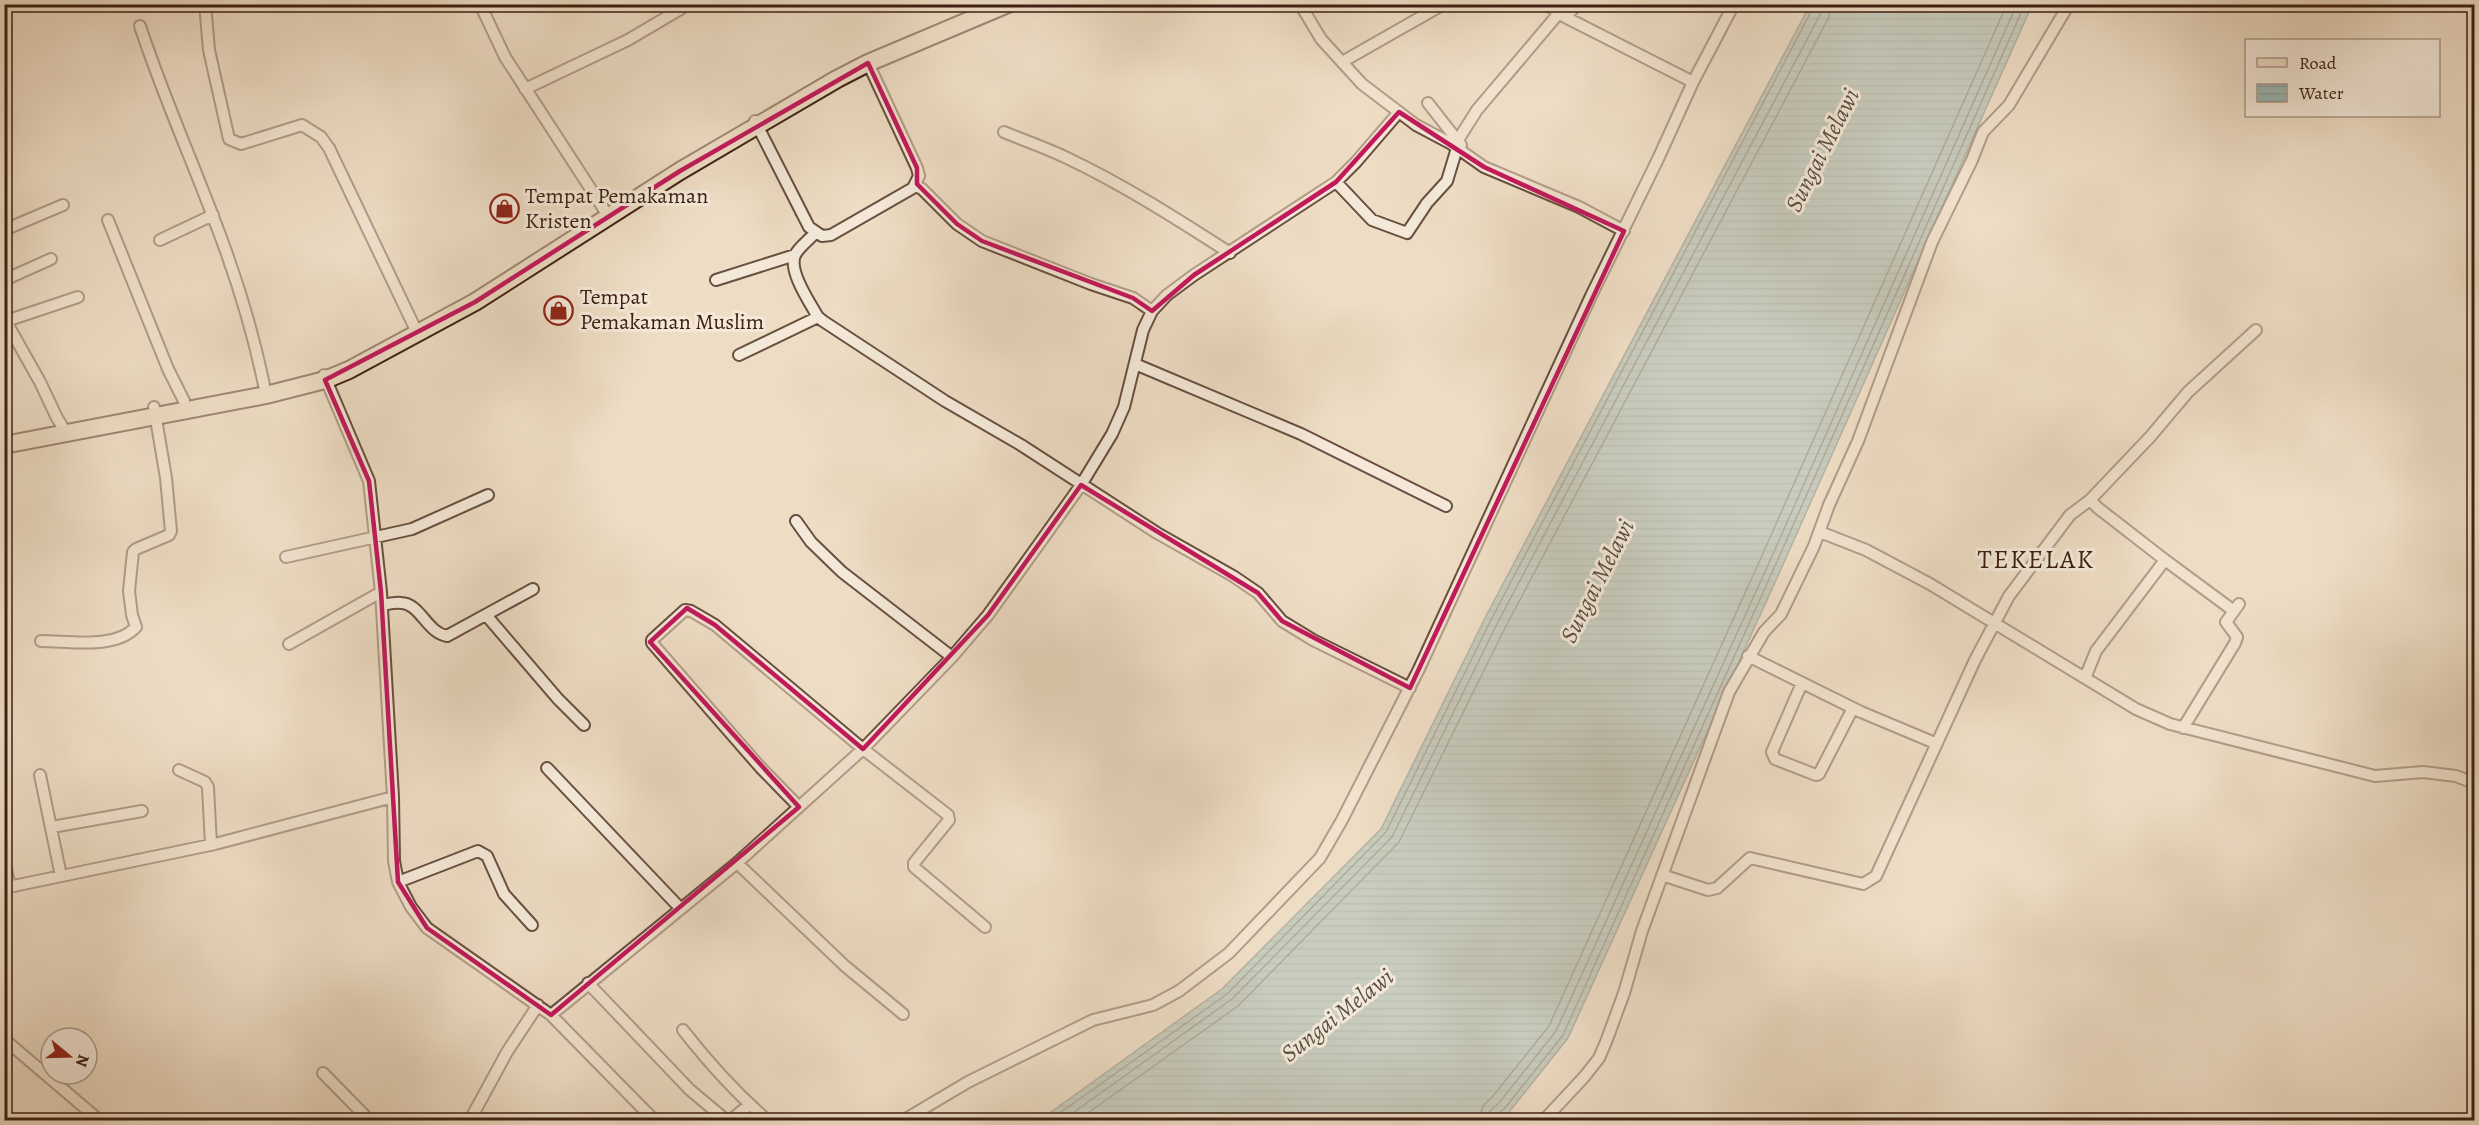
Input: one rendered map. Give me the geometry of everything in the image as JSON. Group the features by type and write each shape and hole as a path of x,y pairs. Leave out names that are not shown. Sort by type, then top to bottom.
{"main road":[{"path":"4,446 64,430 154,411 266,394 350,370 475,303 756,122 865,56 985,4"},
{"path":"154,411 184,401 324,376 471,296 707,146 868,63 1008,4"},
{"path":"4,436 64,430"}],"street":[{"path":"205,4 209,50 224,125 229,139 241,144 302,124 321,137 330,148 368,225 414,326"},
{"path":"480,4 505,57 605,211"},
{"path":"525,89 628,40 689,4"},
{"path":"1300,4 1321,39 1362,84 1416,125 1454,142"},
{"path":"1342,62 1444,4"},
{"path":"1546,4 1562,15 1693,82"},
{"path":"1336,182 1372,220 1407,234 1427,203 1447,181 1454,142 1478,110 1562,15 1578,4"},
{"path":"1544,1120 1599,1058 1624,993 1642,930 1729,692 1764,632 1781,614 1820,532 1858,441 1932,242 1983,132 2009,105 2069,4"},
{"path":"904,1120 968,1082 1093,1020 1153,1005 1179,991 1223,959 1263,920 1320,858 1410,688 1591,296 1732,5"},
{"path":"141,26 159,84 213,216 245,307 264,385"},
{"path":"756,122 809,227 815,234 831,235 916,186 919,176 868,63"},
{"path":"1428,103 1454,142 1469,156 1501,175 1580,207 1624,231"},
{"path":"551,1015 737,863 863,749 952,657 988,615 1080,485 1112,434 1124,407 1143,330 1152,311 1167,295 1336,182 1399,112"},
{"path":"1004,132 1096,173 1167,213 1230,253"},
{"path":"916,186 922,189 957,224 982,241 1091,284 1122,293 1152,311"},
{"path":"4,230 63,205"},
{"path":"160,240 213,216"},
{"path":"108,220 168,369 184,401"},
{"path":"716,280 795,255 815,234"},
{"path":"795,255 797,278 818,317 897,371 1021,445 1080,485 1258,593 1282,621 1313,640 1410,688"},
{"path":"4,280 51,259"},
{"path":"64,430 5,319 78,297"},
{"path":"739,355 818,317"},
{"path":"1662,875 1708,890 1717,888 1750,858 1863,884 1875,876 1886,856 1935,743 2009,596 2070,515 2090,500 2150,437 2188,392 2256,330"},
{"path":"1135,364 1301,434 1446,506"},
{"path":"324,376 369,481 382,605 393,797 394,861 398,882 411,907 427,928 551,1015 654,1120"},
{"path":"41,640 104,641 123,637 136,627 129,591 133,552 169,535 171,531 166,478 154,411"},
{"path":"286,557 412,529 488,495"},
{"path":"2090,500 2165,560 2236,607 2226,622 2237,637 2235,643 2183,728"},
{"path":"796,521 811,542 842,572 952,657"},
{"path":"1820,532 1866,550 1930,584 2136,709 2183,728 2374,776 2423,772 2456,776 2475,783"},
{"path":"2085,678 2096,651 2165,560"},
{"path":"382,605 403,602 437,633 447,636 533,589"},
{"path":"289,644 381,592"},
{"path":"799,807 652,643 652,640 685,610 691,610 715,625 863,749 948,815 949,820 914,863 914,867 985,927"},
{"path":"486,615 558,699 584,725"},
{"path":"1748,656 1853,708 1935,743"},
{"path":"1802,683 1772,752 1774,759 1816,775 1822,773 1853,708"},
{"path":"547,768 680,908"},
{"path":"179,770 205,782 208,788 211,845"},
{"path":"40,775 62,876"},
{"path":"4,860 7,888 211,845 393,797"},
{"path":"52,827 142,811"},
{"path":"398,882 478,850 488,856 504,894 532,925"},
{"path":"737,863 845,966 903,1014"},
{"path":"588,983 690,1090 726,1120"},
{"path":"470,1120 507,1052 538,1005"},
{"path":"682,1030 749,1105 767,1120"},
{"path":"4,1039 99,1120"},
{"path":"323,1072 369,1120"},
{"path":"731,1120 749,1105"},
{"path":"4,1117 8,1120"}],"highlighted area":[{"path":"868,63 917,168 917,184 957,224 982,241 1133,298 1152,311 1194,275 1336,182 1399,112 1484,167 1624,231 1410,688 1282,621 1258,593 1081,485 988,615 863,749 715,625 687,608 650,642 799,807 551,1015 427,928 398,882 381,592 369,481 325,380 475,302 680,171"}],"water":[{"name":"Sungai Melawi","path":"1810,5 2032,5 1781,569 1568,1038 1509,1112 1498,1120 1040,1120 1222,989 1381,829 1486,616"}],"place":[{"name":"Tempat Pemakaman Kristen","path":"504,209"},
{"name":"Tempat Pemakaman Muslim","path":"559,310"}],"district":[{"name":"TEKELAK","path":"2036,559"}]}
